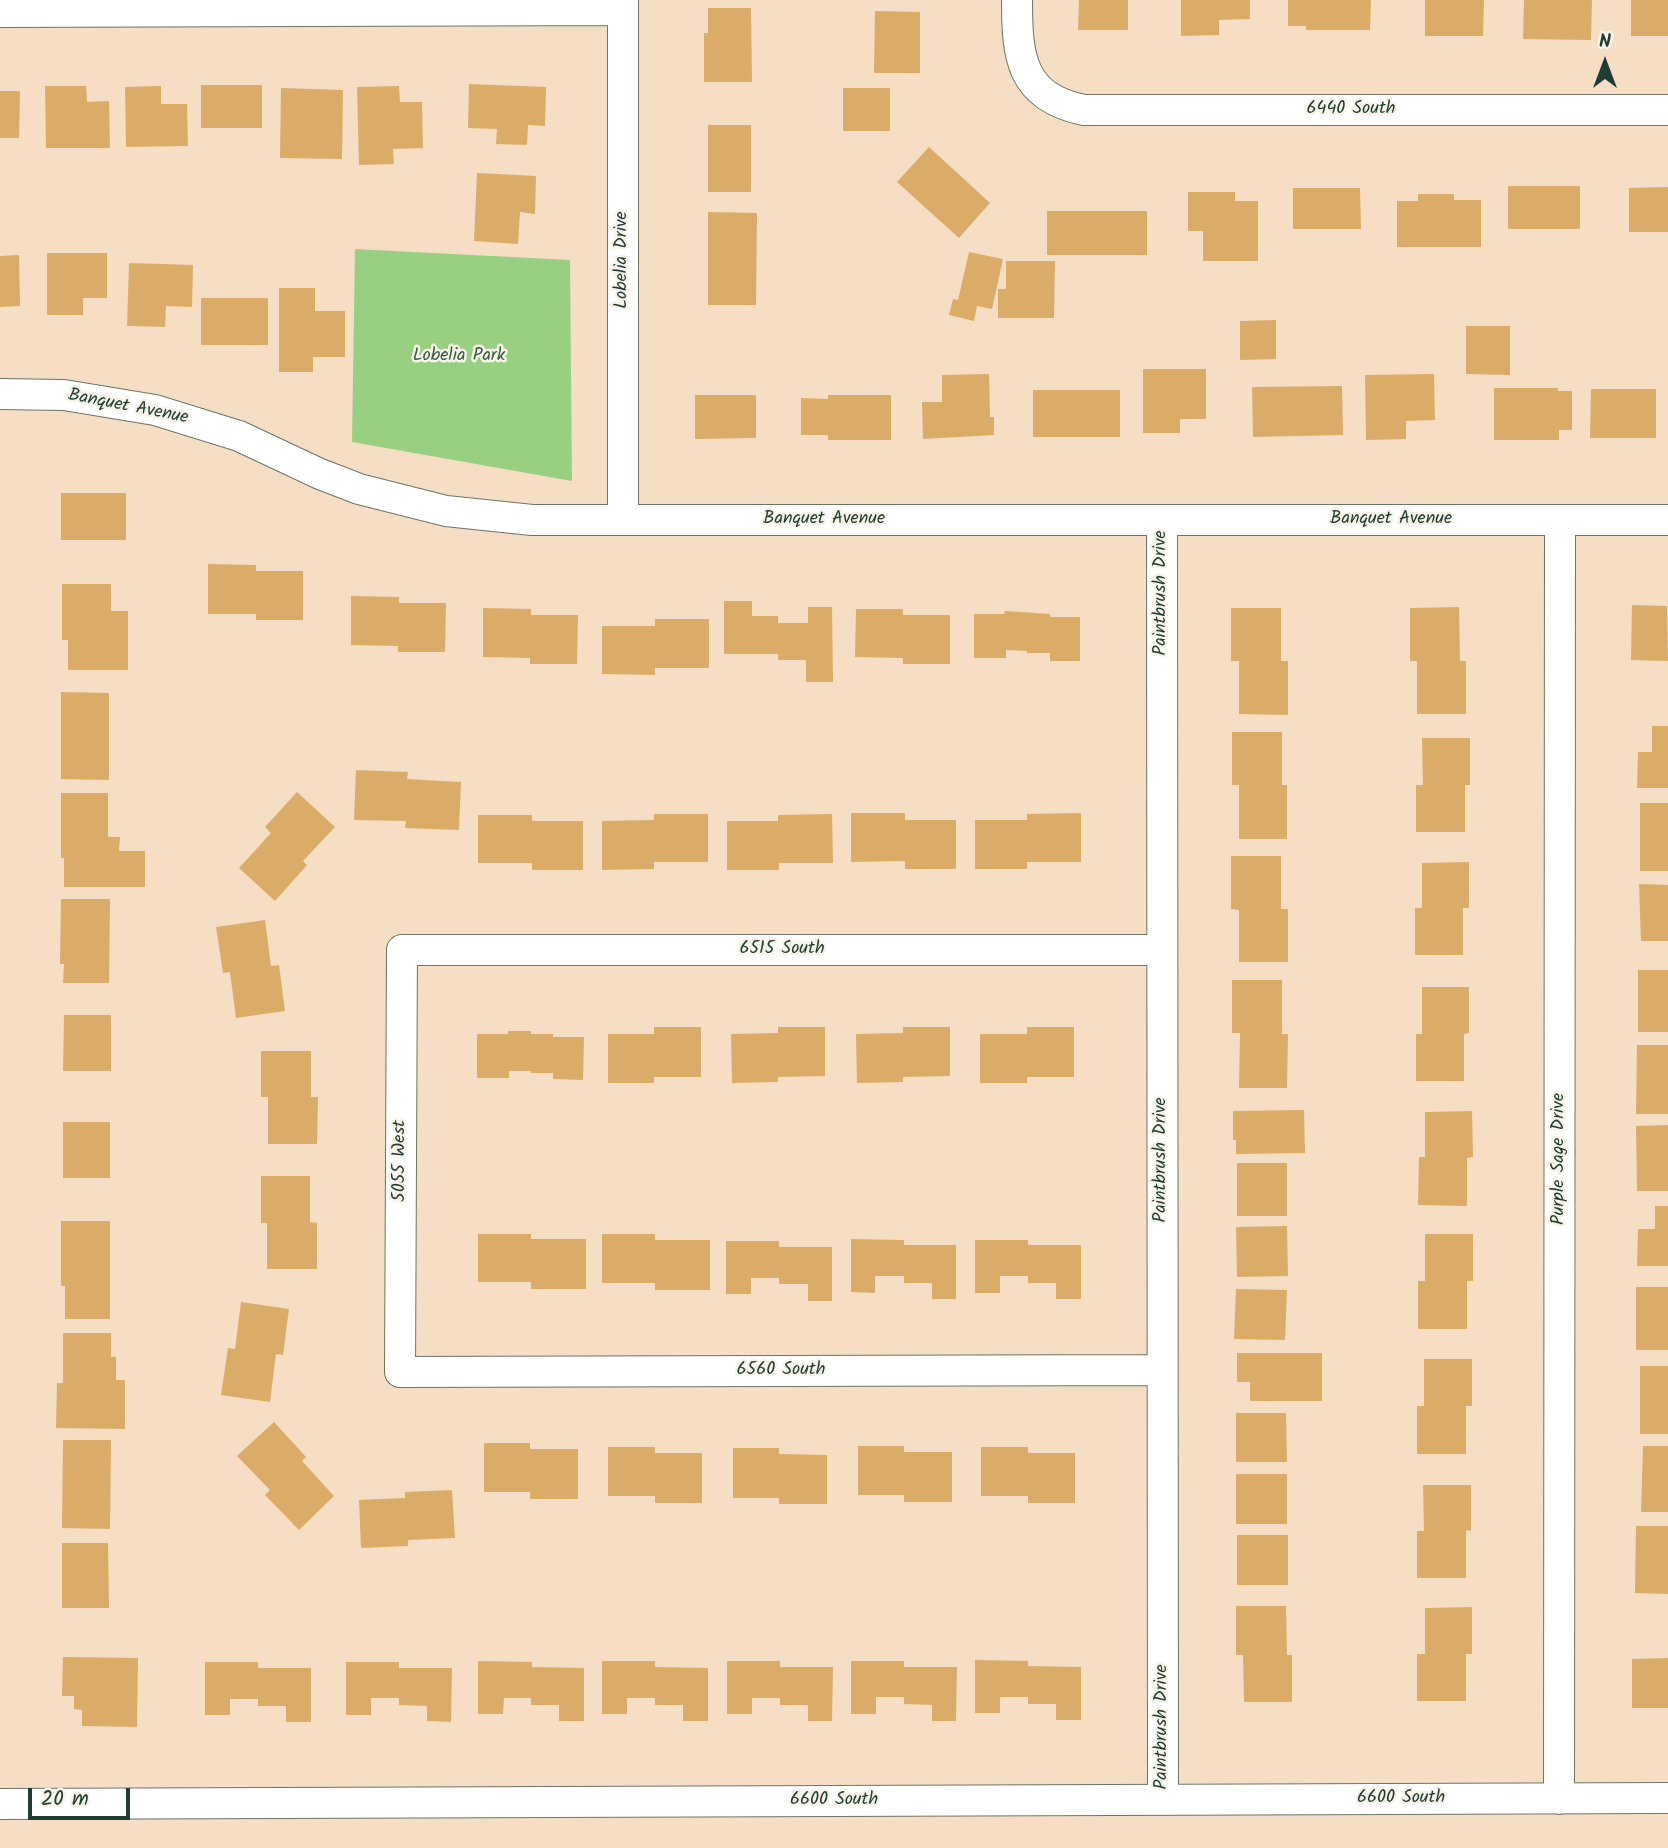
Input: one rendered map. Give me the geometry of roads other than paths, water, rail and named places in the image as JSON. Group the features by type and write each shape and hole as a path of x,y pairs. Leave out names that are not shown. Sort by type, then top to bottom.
{"street":[{"name":"6440 South","path":"1017,0 1022,63 1038,90 1067,107 1100,111 1668,110"},
{"path":"0,12 623,5"},
{"name":"Lobelia Drive","path":"623,5 623,520"},
{"name":"Banquet Avenue","path":"0,394 64,395 155,410 239,436 359,489 446,511 532,520 1668,520"},
{"name":"Paintbrush Drive","path":"1162,520 1163,1800"},
{"name":"Purple Sage Drive","path":"1559,1799 1560,520"},
{"name":"6515 South","path":"402,950 1162,950"},
{"name":"5055 West","path":"400,1373 402,950"},
{"name":"6560 South","path":"400,1373 1163,1370"},
{"name":"6600 South","path":"0,1804 1668,1798"}],"park label":[{"name":"Lobelia Park","path":"459,357"}]}
